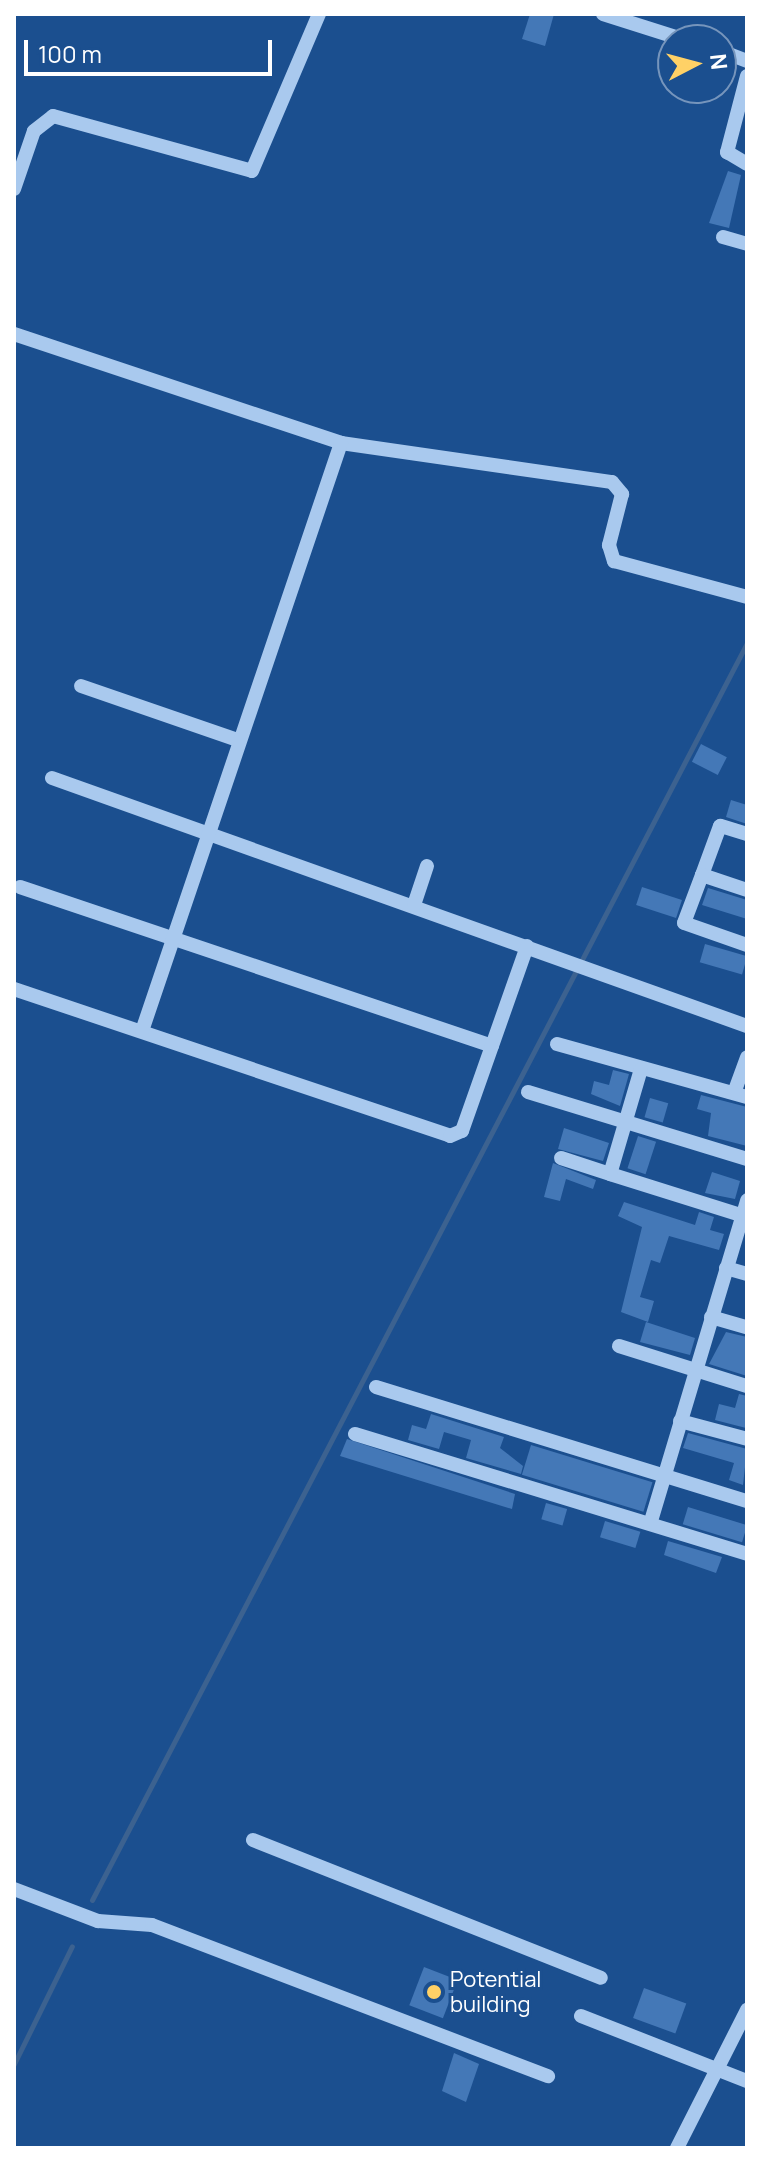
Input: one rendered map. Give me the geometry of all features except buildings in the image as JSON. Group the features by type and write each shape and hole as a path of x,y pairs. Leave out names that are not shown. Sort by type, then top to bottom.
{"street":[{"path":"14,189 34,131 53,116 252,171 319,14"},
{"path":"603,14 657,31"},
{"path":"746,84 727,152 747,164"},
{"path":"723,237 747,244"},
{"path":"14,334 341,443 612,482 622,494 609,545 614,561 747,597"},
{"path":"142,1031 169,937 341,443"},
{"path":"81,686 238,740"},
{"path":"52,778 747,1026"},
{"path":"747,834 720,826 684,923 747,945"},
{"path":"414,905 427,866"},
{"path":"702,875 747,890"},
{"path":"20,887 492,1046"},
{"path":"14,989 450,1136 462,1131 527,946"},
{"path":"557,1044 740,1095 747,1057"},
{"path":"610,1174 641,1069"},
{"path":"528,1092 747,1159"},
{"path":"561,1158 745,1216"},
{"path":"651,1521 726,1268 745,1216 747,1200"},
{"path":"726,1268 747,1274"},
{"path":"711,1317 747,1327"},
{"path":"619,1346 747,1386"},
{"path":"376,1387 747,1501"},
{"path":"680,1421 747,1439"},
{"path":"355,1434 651,1521 747,1554"},
{"path":"253,1840 601,1978"},
{"path":"14,1889 98,1921 152,1925 548,2076"},
{"path":"677,2148 721,2071 747,2010"},
{"path":"581,2016 747,2081"}],"waterway":[{"path":"92,1900 747,643"},
{"path":"14,2064 72,1946"}],"place":[{"name":"Potential building","path":"434,1992"}]}
